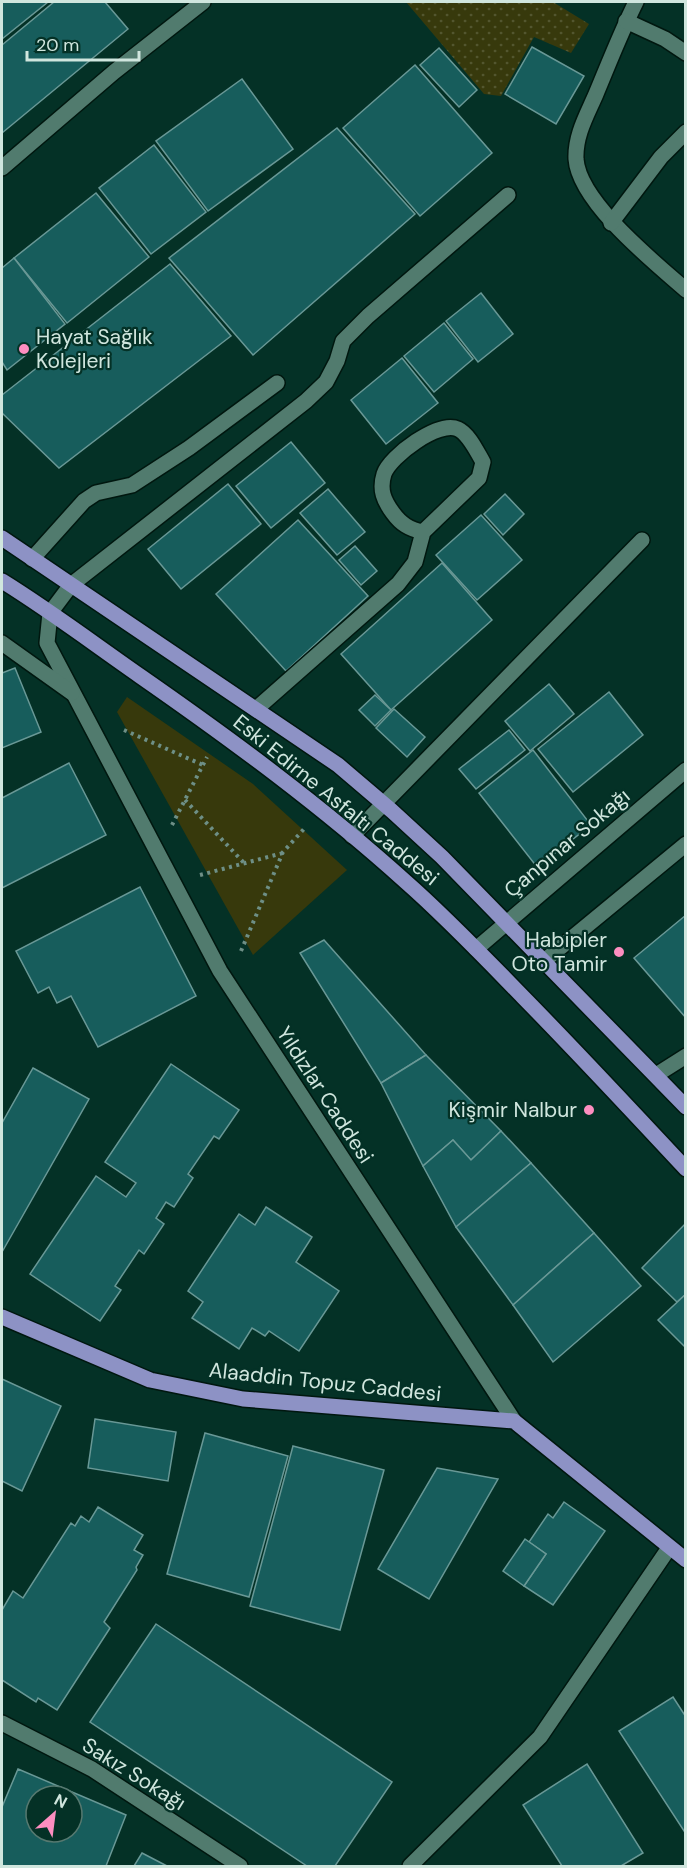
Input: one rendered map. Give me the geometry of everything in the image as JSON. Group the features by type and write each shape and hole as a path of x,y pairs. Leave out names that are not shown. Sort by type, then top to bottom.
{"main road":[{"name":"Eski Edirne Asfaltı Caddesi","path":"2,538 338,765 442,857 686,1107"},
{"name":"Eski Edirne Asfaltı Caddesi","path":"2,581 50,612 219,732 322,810 408,883 599,1075 686,1169"},
{"name":"Alaaddin Topuz Caddesi","path":"2,1317 150,1380 243,1399 514,1421"},
{"name":"Yıldızlar Caddesi","path":"514,1421 686,1560"}],"street":[{"path":"2,168 114,72 203,2"},
{"path":"636,2 579,131 576,160 585,184 611,223 686,290"},
{"path":"626,21 665,39 686,53"},
{"path":"611,223 661,157 686,132"},
{"path":"50,612 71,585 306,401 326,382 344,341 368,316 508,195"},
{"path":"32,559 90,497 96,493 132,485 189,448 277,383"},
{"path":"256,709 398,584 415,562 423,532 479,477 483,462 460,430 450,427 435,430 393,459 384,474 383,500 408,528 423,532"},
{"path":"352,836 642,540"},
{"name":"Yıldızlar Caddesi","path":"50,612 47,643 227,982 514,1421"},
{"path":"2,643 74,695"},
{"name":"Çanpınar Sokağı","path":"476,949 686,770"},
{"path":"544,961 686,844"},
{"path":"656,1076 686,1056"},
{"path":"410,1866 540,1737 669,1548"},
{"name":"Sakız Sokağı","path":"2,1723 92,1769 240,1866"}],"path":[{"path":"123,729 203,765"},
{"path":"157,852 219,732"},
{"path":"185,800 244,863"},
{"path":"227,982 283,852 322,810"},
{"path":"173,883 283,852"}],"shaded area":[{"path":"406,2 553,2 589,24 571,53 534,37 501,96 484,94"},
{"path":"127,697 253,784 347,870 253,955 117,712"}],"building":[{"path":"2,2 48,2 2,39"},
{"path":"54,2 105,2 128,29 2,133 2,45"},
{"path":"532,47 584,76 556,124 505,94"},
{"path":"439,48 477,90 459,107 420,65"},
{"path":"415,65 492,153 420,216 343,128"},
{"path":"242,79 293,149 208,211 156,141"},
{"path":"337,128 415,214 253,355 169,258"},
{"path":"154,145 206,212 151,254 99,188"},
{"path":"96,193 149,257 67,323 14,258"},
{"path":"14,258 65,324 7,370 2,362 2,268"},
{"path":"170,264 231,336 59,468 2,413 2,395"},
{"path":"481,293 513,334 478,362 446,321"},
{"path":"444,323 473,359 434,392 404,356"},
{"path":"402,358 438,403 386,444 351,400"},
{"path":"291,442 325,483 271,528 236,486"},
{"path":"228,484 261,524 181,589 148,549"},
{"path":"328,489 365,532 337,555 300,513"},
{"path":"505,494 524,514 503,535 484,514"},
{"path":"481,515 522,560 477,600 436,555"},
{"path":"298,520 368,596 286,671 216,594"},
{"path":"355,546 377,571 361,585 339,560"},
{"path":"442,563 492,620 391,710 341,654"},
{"path":"15,668 41,732 2,748 2,673"},
{"path":"549,684 574,714 530,751 505,721"},
{"path":"609,692 643,735 573,792 538,749"},
{"path":"375,695 391,710 375,726 359,710"},
{"path":"394,709 425,737 407,757 376,728"},
{"path":"509,730 525,750 476,789 459,769"},
{"path":"533,750 591,825 537,867 479,793"},
{"path":"69,763 106,835 2,888 2,798"},
{"path":"140,887 196,996 98,1047 71,996 57,1003 49,987 38,993 16,951"},
{"path":"686,915 686,1018 634,958"},
{"path":"324,940 426,1055 381,1083 300,953"},
{"path":"426,1055 501,1131 471,1160 453,1140 423,1166 381,1083"},
{"path":"171,1064 239,1110 219,1139 214,1136 188,1174 193,1178 174,1207 166,1202 156,1218 164,1224 144,1254 139,1250 115,1286 121,1290 100,1321 30,1274 96,1176 126,1197 136,1183 105,1162"},
{"path":"33,1068 89,1099 2,1252 2,1123"},
{"path":"501,1131 531,1163 456,1227 423,1166 453,1140 471,1160"},
{"path":"531,1163 594,1233 513,1305 456,1227"},
{"path":"266,1207 312,1237 296,1262 339,1291 299,1351 269,1331 265,1336 252,1328 239,1349 192,1318 203,1302 188,1291 239,1214 255,1225"},
{"path":"686,1223 686,1294 677,1302 642,1268"},
{"path":"594,1233 641,1286 553,1362 513,1305"},
{"path":"686,1294 686,1348 658,1320"},
{"path":"2,1379 61,1406 22,1491 2,1481"},
{"path":"95,1419 176,1432 168,1481 88,1468"},
{"path":"205,1433 288,1456 249,1597 167,1574"},
{"path":"293,1446 384,1470 340,1630 250,1606"},
{"path":"437,1468 498,1479 429,1599 378,1569"},
{"path":"564,1502 605,1531 553,1605 524,1586 546,1554 529,1542 548,1514 553,1518"},
{"path":"98,1507 143,1535 134,1550 143,1555 136,1567 137,1570 104,1622 110,1628 57,1710 38,1698 36,1702 2,1680 2,1610 13,1591 23,1598 71,1523 75,1526 81,1516 89,1522"},
{"path":"525,1539 546,1554 524,1586 503,1571"},
{"path":"156,1624 392,1782 335,1866 307,1866 90,1722"},
{"path":"673,1697 686,1717 686,1834 619,1731"},
{"path":"587,1764 643,1853 621,1866 562,1866 523,1805"},
{"path":"18,1769 53,1784 24,1784 24,1844 84,1844 84,1797 126,1815 106,1866 2,1866 2,1807"},
{"path":"142,1853 167,1866 134,1866"}],"place":[{"name":"Hayat Sağlık Kolejleri","path":"24,349"},
{"name":"Habipler Oto Tamir","path":"619,952"},
{"name":"Kişmir Nalbur","path":"589,1110"}]}
